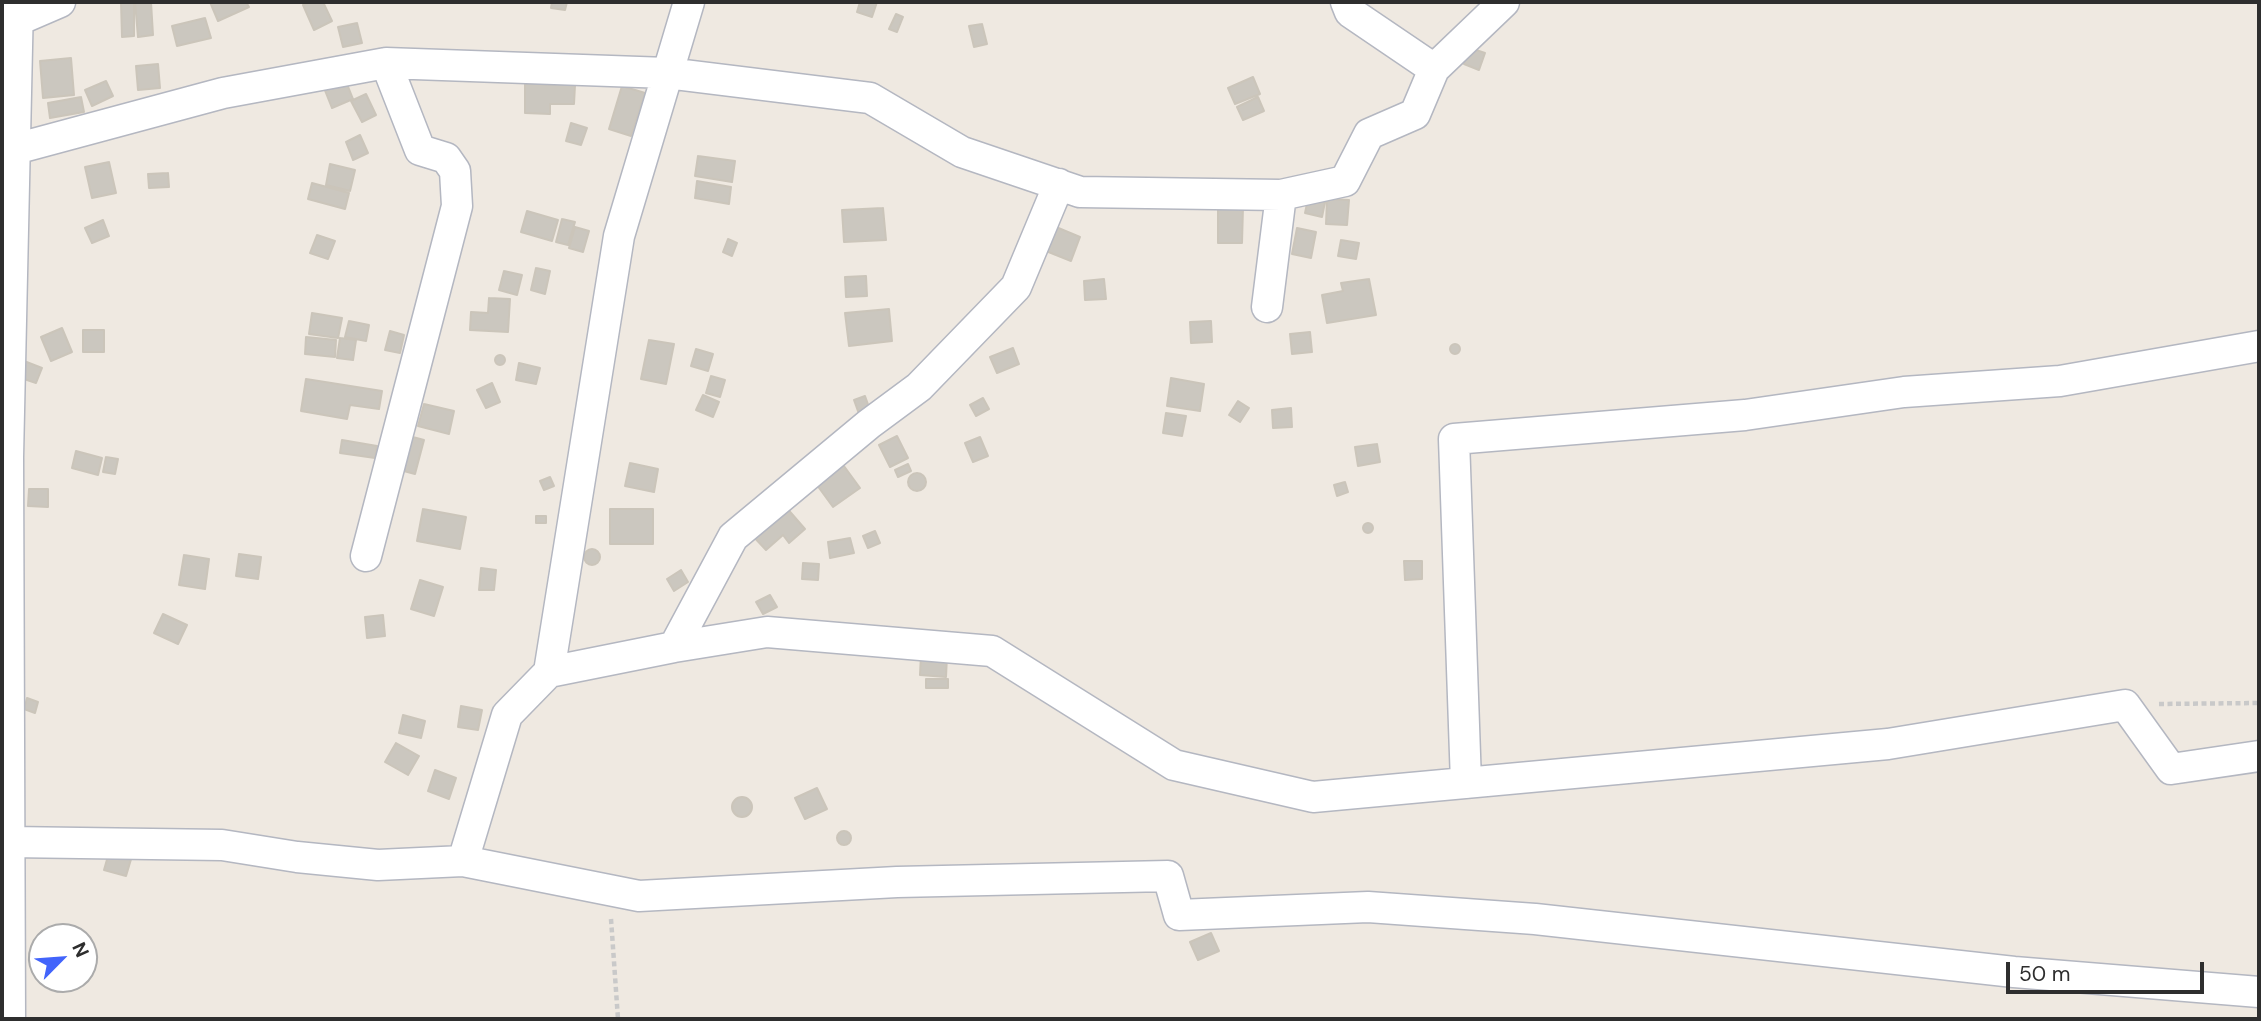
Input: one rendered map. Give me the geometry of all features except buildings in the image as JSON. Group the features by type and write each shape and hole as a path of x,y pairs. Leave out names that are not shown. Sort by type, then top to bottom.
{"street":[{"path":"10,1019 8,457 15,149 13,16 60,2"},
{"path":"549,672 619,236 689,2"},
{"path":"1346,2 1350,12 1434,69"},
{"path":"15,149 223,93 386,63 667,73 870,98 962,152 1080,192 1281,195 1345,181 1369,134 1415,114 1434,69 1504,2"},
{"path":"366,555 457,206 455,171 446,158 421,150 386,63"},
{"path":"674,648 733,537 869,424 919,387 1016,287 1059,184"},
{"path":"1267,307 1281,195"},
{"path":"1466,783 1454,439 1745,415 1903,392 2060,382 2259,346"},
{"path":"463,861 507,715 549,672 767,632 992,651 1174,765 1313,797 1888,744 2125,705 2171,769 2259,756"},
{"path":"10,842 222,845 297,857 378,865 463,861 639,896 897,883 1168,876 1179,915 1368,907 1535,919 2014,972 2259,992"}],"path":[{"path":"2125,705 2259,703"},
{"path":"609,890 618,1019"}]}
